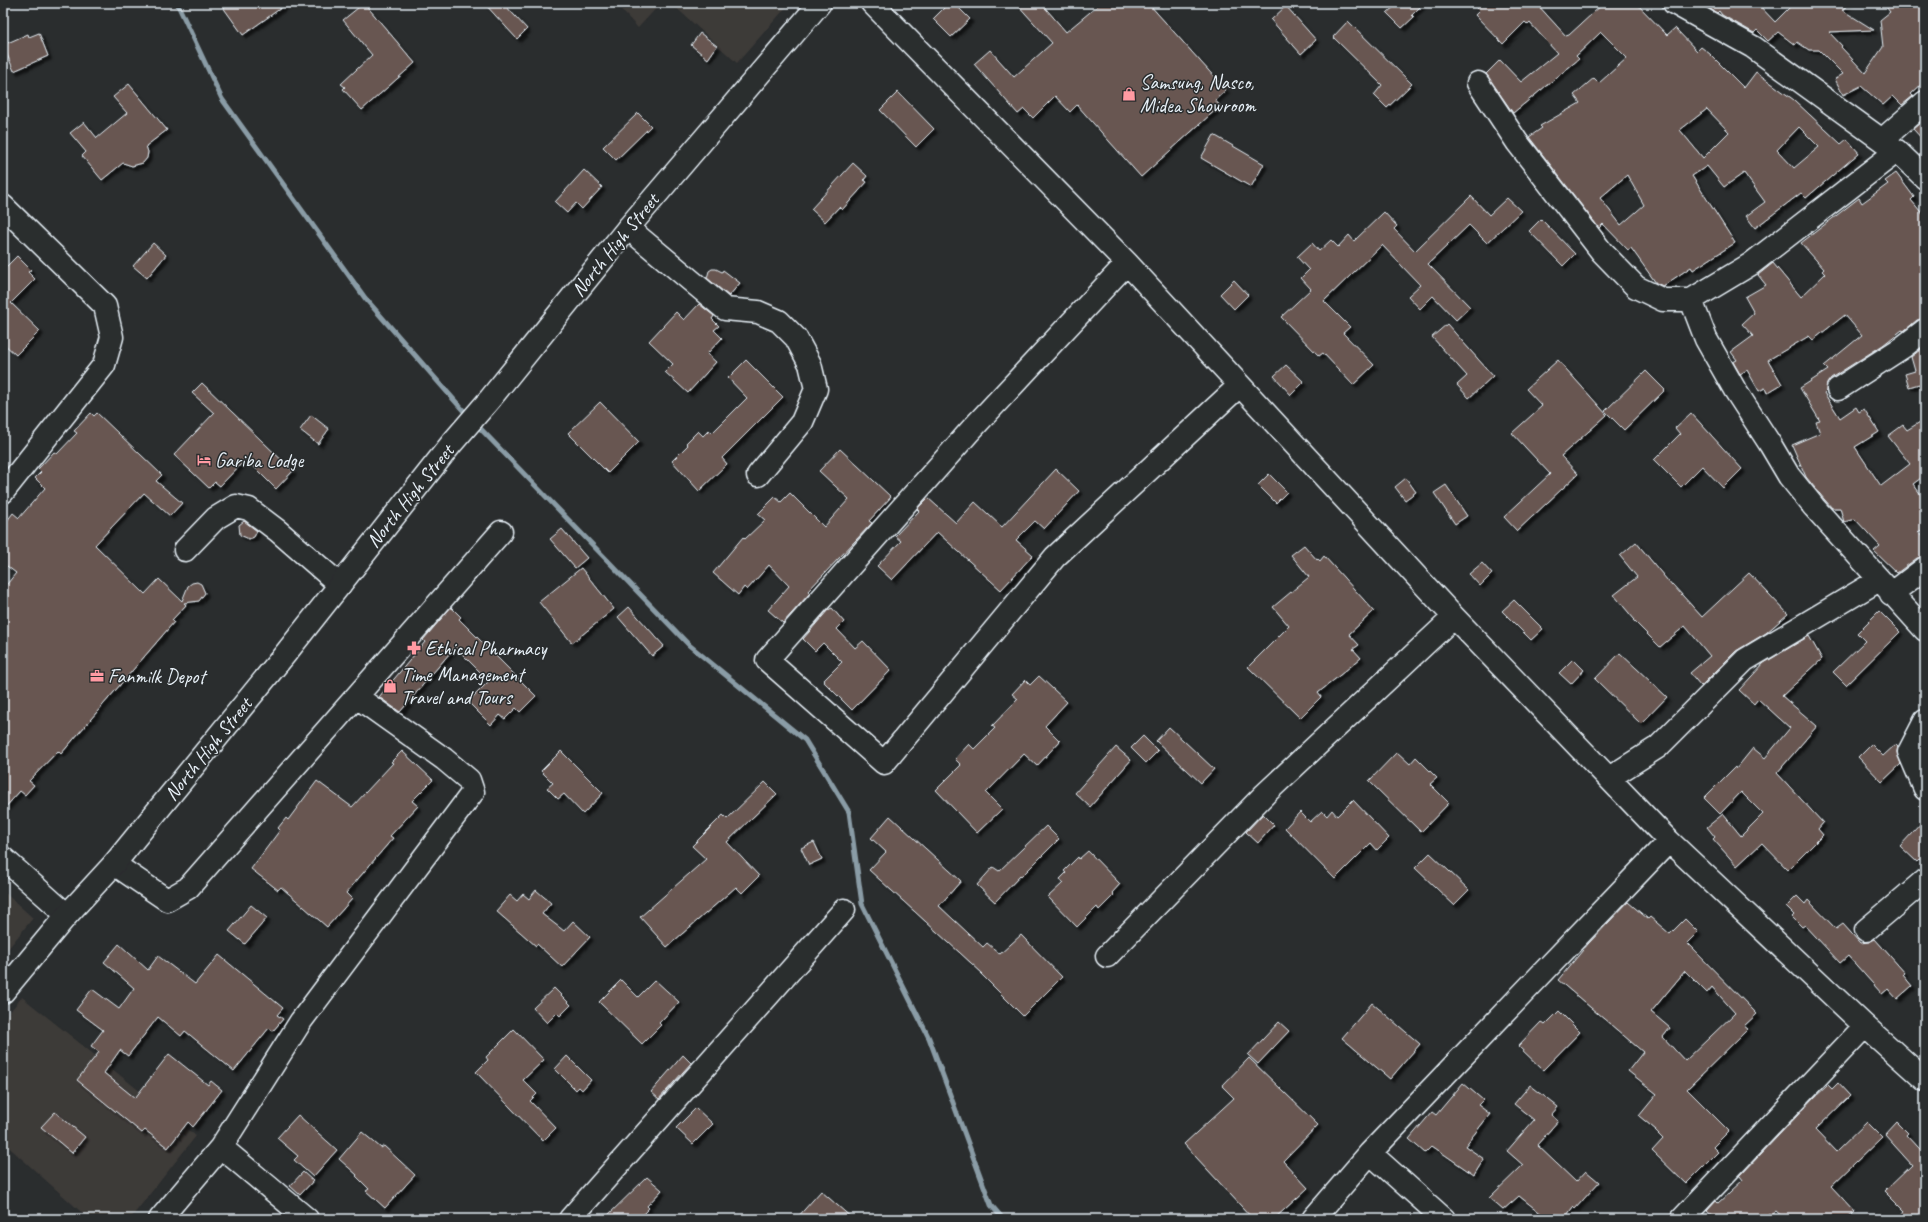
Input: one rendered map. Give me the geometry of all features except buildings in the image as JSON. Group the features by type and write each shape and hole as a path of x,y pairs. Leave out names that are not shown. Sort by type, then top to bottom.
{"main road":[{"name":"North High Street","path":"3,992 67,915 114,864 340,585 452,443 490,399 628,228 820,3"},
{"path":"872,3 1127,263 1454,617 1669,841 1925,1080"},
{"path":"1674,3 1753,47 1890,146 1925,178"},
{"path":"1478,83 1517,142 1602,252 1636,286 1663,300 1691,300 1751,264 1890,146 1925,102"},
{"path":"3,206 105,306 112,337 104,365 3,492"},
{"path":"628,228 725,309 758,312 779,321 796,338 810,364 816,390 802,422 758,475"},
{"path":"1127,263 970,431 767,660 884,763 1055,557 1239,386"},
{"path":"1691,300 1706,339 1735,390 1789,476 1814,507 1925,630"},
{"path":"1838,389 1903,347 1925,330"},
{"path":"185,550 216,518 236,506 249,509 278,531 340,585"},
{"path":"114,864 166,900 188,888 501,532"},
{"path":"1609,778 1658,747 1744,660 1925,568"},
{"path":"1107,956 1265,794 1454,617"},
{"path":"160,1219 221,1147 301,1021 473,792 469,780 444,759 357,697"},
{"path":"1925,721 1909,752 1925,789"},
{"path":"1313,1219 1370,1153 1669,841"},
{"path":"3,858 67,915"},
{"path":"1866,930 1925,880"},
{"path":"570,1219 844,910"},
{"path":"1682,1219 1866,1026"},
{"path":"221,1147 307,1219"},
{"path":"1370,1153 1444,1219"}],"shaded area":[{"path":"615,3 661,3 638,28"},
{"path":"671,3 790,3 737,63"},
{"path":"3,891 33,918 3,955"},
{"path":"22,997 196,1136 130,1219 89,1219 3,1142 3,1020"}],"waterway":[{"path":"177,3 222,99 365,298 469,417"},
{"path":"476,424 689,645 805,740 849,812 862,904 929,1038 991,1205 1003,1219"}],"place":[{"name":"Samsung, Nasco, Midea Showroom","path":"1129,94"},
{"name":"Gariba Lodge","path":"204,460"},
{"name":"Ethical Pharmacy","path":"414,648"},
{"name":"Fanmilk Depot","path":"97,676"},
{"name":"Time Management Travel and Tours","path":"390,686"}]}
